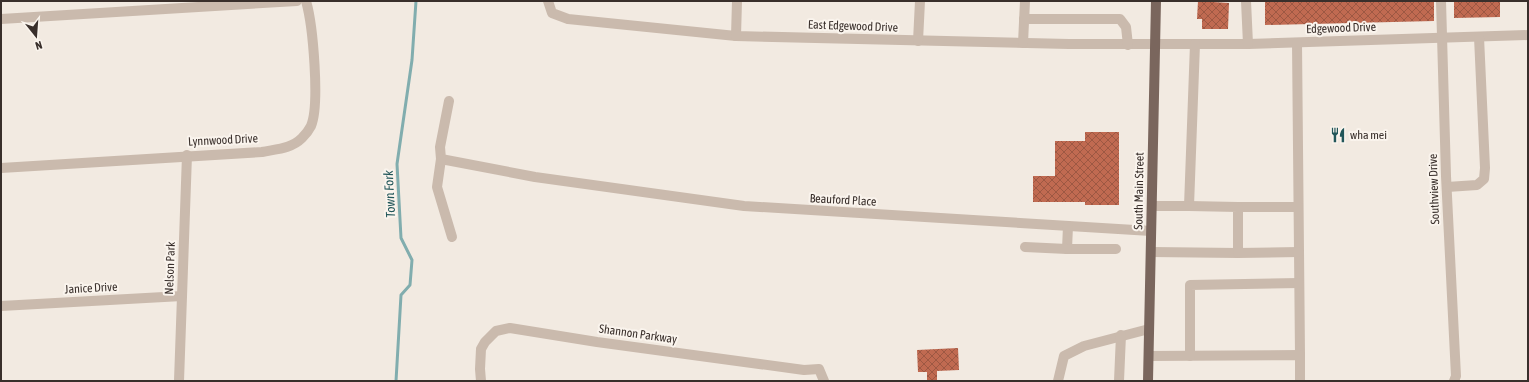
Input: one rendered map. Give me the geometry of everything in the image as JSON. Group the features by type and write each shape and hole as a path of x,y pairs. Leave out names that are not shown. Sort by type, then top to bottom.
{"main road":[{"name":"South Main Street","path":"1148,381 1152,252 1151,231 1156,1"}],"street":[{"path":"1,19 298,1"},
{"name":"Lynnwood Drive","path":"1,168 187,155 262,152 288,147 302,138 311,126 314,109 313,32 306,1"},
{"name":"East Edgewood Drive","path":"548,1 552,14 568,19 736,36 1155,45"},
{"path":"736,36 737,1"},
{"path":"918,41 920,1"},
{"path":"1023,43 1025,1"},
{"path":"1246,1 1248,44"},
{"name":"Southview Drive","path":"1441,1 1455,379"},
{"path":"1024,19 1120,20 1126,27 1128,45"},
{"name":"Edgewood Drive","path":"1155,45 1248,44 1528,35"},
{"path":"1447,187 1477,185 1484,179 1485,168 1478,37"},
{"path":"1297,42 1300,381"},
{"path":"1189,206 1195,44"},
{"path":"449,101 440,147 441,159 437,187 452,237"},
{"name":"Nelson Park","path":"179,381 187,155"},
{"name":"Beauford Place","path":"441,159 535,177 744,206 1151,231"},
{"path":"1152,206 1298,207"},
{"path":"1238,207 1238,253"},
{"path":"1066,249 1068,226"},
{"path":"1025,248 1116,249"},
{"path":"1152,252 1299,252"},
{"path":"1190,356 1190,285 1299,282"},
{"name":"Janice Drive","path":"1,306 182,296"},
{"name":"Shannon Parkway","path":"481,381 480,369 482,349 485,342 496,332 510,328 597,342 773,366 804,370 819,369 824,381"},
{"path":"1058,381 1064,356 1084,346 1121,335 1149,329"},
{"path":"1119,381 1121,335"},
{"path":"1148,356 1300,355"}],"building":[{"path":"1198,1 1229,3 1228,29 1202,29 1202,19 1197,19"},
{"path":"1265,1 1434,1 1434,21 1265,25"},
{"path":"1454,1 1500,1 1500,17 1454,18"},
{"path":"1085,132 1119,132 1119,205 1085,205 1085,202 1033,202 1033,176 1055,176 1055,141 1085,141"},
{"path":"958,348 959,370 937,371 937,381 927,381 927,372 918,372 917,350"}],"waterway":[{"name":"Town Fork","path":"396,381 401,295 410,285 412,260 401,238 397,164 412,60 416,1"}],"place":[{"name":"wha mei","path":"1338,135"}]}
